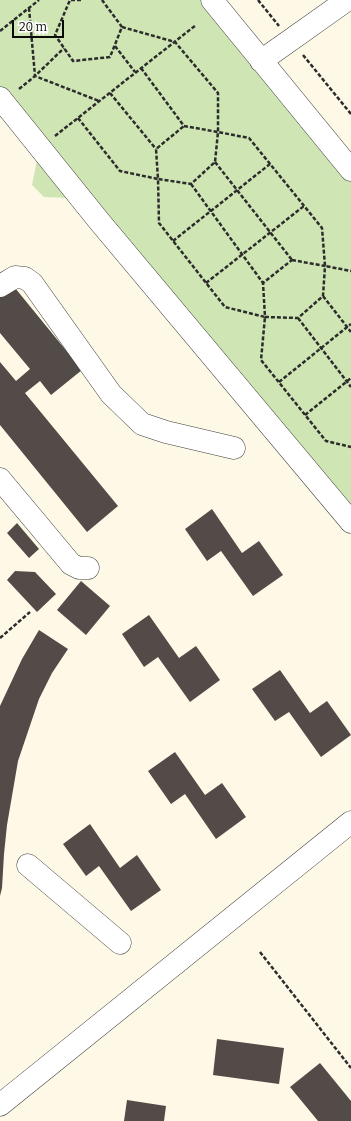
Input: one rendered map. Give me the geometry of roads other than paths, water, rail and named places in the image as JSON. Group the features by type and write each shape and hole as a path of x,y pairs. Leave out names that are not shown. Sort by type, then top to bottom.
{"street":[{"path":"212,0 351,170"},
{"path":"261,61 347,0"},
{"path":"9,94 99,221 351,522"},
{"path":"0,286 15,277 24,278 32,283 111,394 142,424 166,432 234,448"},
{"path":"0,479 71,564 79,568 88,568"},
{"path":"0,1105 351,822"},
{"path":"28,865 120,943"}]}
